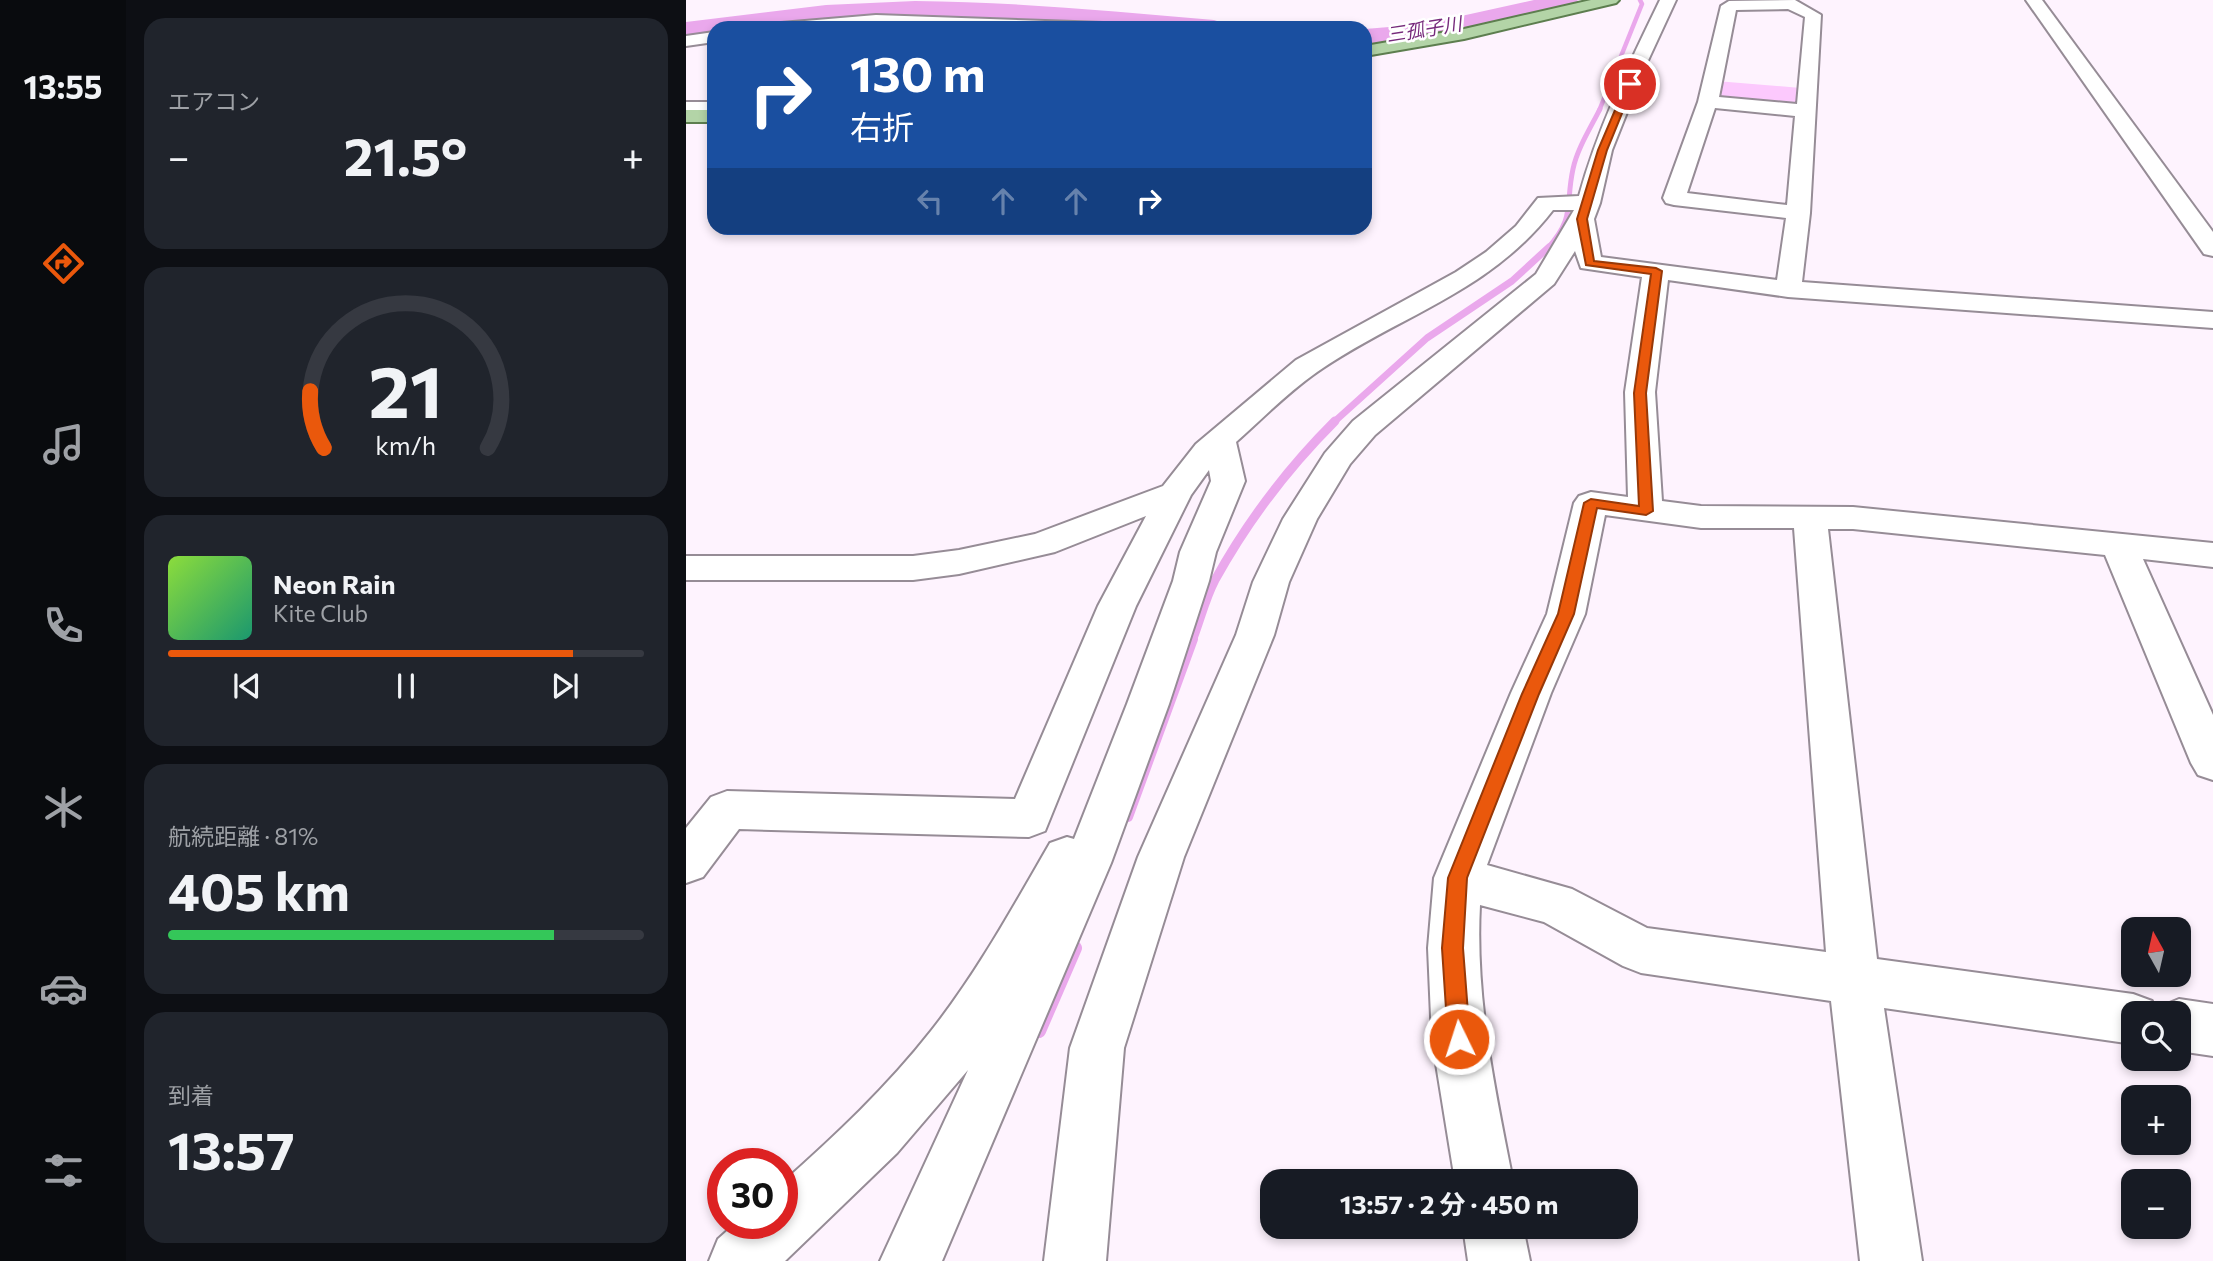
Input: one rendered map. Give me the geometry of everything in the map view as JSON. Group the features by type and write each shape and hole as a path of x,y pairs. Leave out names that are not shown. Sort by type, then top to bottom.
{"main road":[{"path":"1372,50 1464,34 1611,0"},
{"path":"686,116 707,116"}],"street":[{"path":"1075,1261 1097,1048 1161,857 1255,635 1271,582 1300,519 1336,460 1364,428 1545,279 1562,256 1576,207 1668,0"},
{"path":"2034,0 2213,248"},
{"path":"1789,286 1797,213 1804,111 1799,86 1813,15 1787,2 1729,6 1720,80 1708,102 1674,198 1797,213"},
{"path":"819,21 840,17 951,21"},
{"path":"686,41 707,38"},
{"path":"1708,102 1804,111"},
{"path":"686,108 707,108"},
{"path":"686,863 727,810 1029,818 1117,606 1175,493 1207,451 1306,366 1465,277 1495,257 1524,231 1546,203 1576,207"},
{"path":"1576,207 1590,263 1788,289 2213,320"},
{"path":"1646,511 1640,393 1656,271"},
{"path":"911,1261 1088,863 1149,704 1198,552 1228,481 1220,440"},
{"path":"686,568 913,568 959,562 1043,544 1175,493"},
{"path":"1482,1169 1459,1039 1453,948 1458,878 1531,694 1566,614 1591,503 1702,517 1853,518 2213,555"},
{"path":"1810,518 1854,980 1891,1261"},
{"path":"2119,547 2213,763"},
{"path":"798,1209 930,1075 969,1023 1098,802 1149,704"},
{"path":"1458,878 1555,904 1641,950 2121,1017"},
{"path":"2191,1027 2213,1030"},
{"path":"740,1261 764,1239"},
{"path":"1495,1239 1499,1261"}],"shaded area":[{"path":"1716,81 1801,88 1800,109 1711,101"}],"waterway":[{"name":"三孤子川","path":"1372,36 1425,32 1566,0"},
{"path":"1599,111 1642,4 1640,0"},
{"name":"三孤子川","path":"749,21 826,12 915,8 1043,13 1134,21"},
{"name":"三孤子川","path":"686,30 707,27"},
{"path":"1548,248 1566,219 1575,161 1599,111"},
{"path":"1334,422 1427,338 1512,281 1548,248"},
{"path":"1192,641 1211,587 1227,558 1285,476 1334,422"},
{"path":"1128,817 1193,639"},
{"path":"1039,1031 1075,948"}],"route":[{"path":"1459,1039 1453,948 1458,878 1531,694 1566,614 1591,503 1646,511 1640,393 1656,271 1590,263 1582,219 1589,203 1602,150 1630,84"}]}
